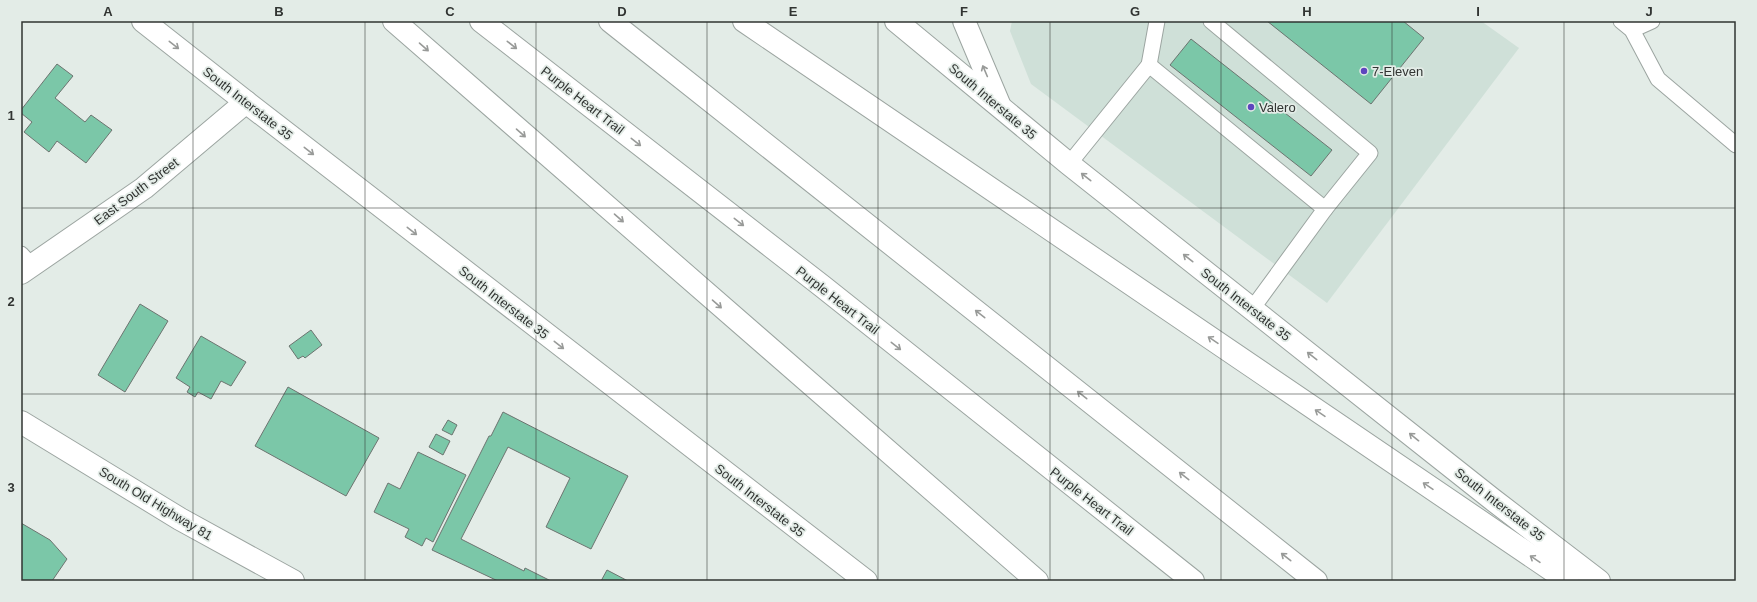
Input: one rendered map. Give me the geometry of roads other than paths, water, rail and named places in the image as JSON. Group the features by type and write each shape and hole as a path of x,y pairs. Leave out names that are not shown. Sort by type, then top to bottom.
{"main road":[{"name":"South Interstate 35","path":"143,21 866,581"},
{"path":"394,21 1037,581"},
{"name":"Purple Heart Trail","path":"481,21 822,286 1193,581"},
{"path":"610,21 1316,581"},
{"path":"744,21 1568,581"},
{"name":"South Interstate 35","path":"896,21 1069,164 1492,499 1600,581"},
{"path":"964,21 1000,107"},
{"name":"East South Street","path":"24,265 144,188 246,102"},
{"name":"South Old Highway 81","path":"21,422 180,519 293,581"}],"lane":[{"path":"1069,164 1149,65 1158,21"},
{"path":"1211,21 1370,153 1325,209 1252,309"},
{"path":"1652,21 1627,26 1658,79 1736,144"},
{"path":"1149,65 1325,209"}],"place":[{"name":"7-Eleven","path":"1364,71"},
{"name":"Valero","path":"1251,107"}]}
